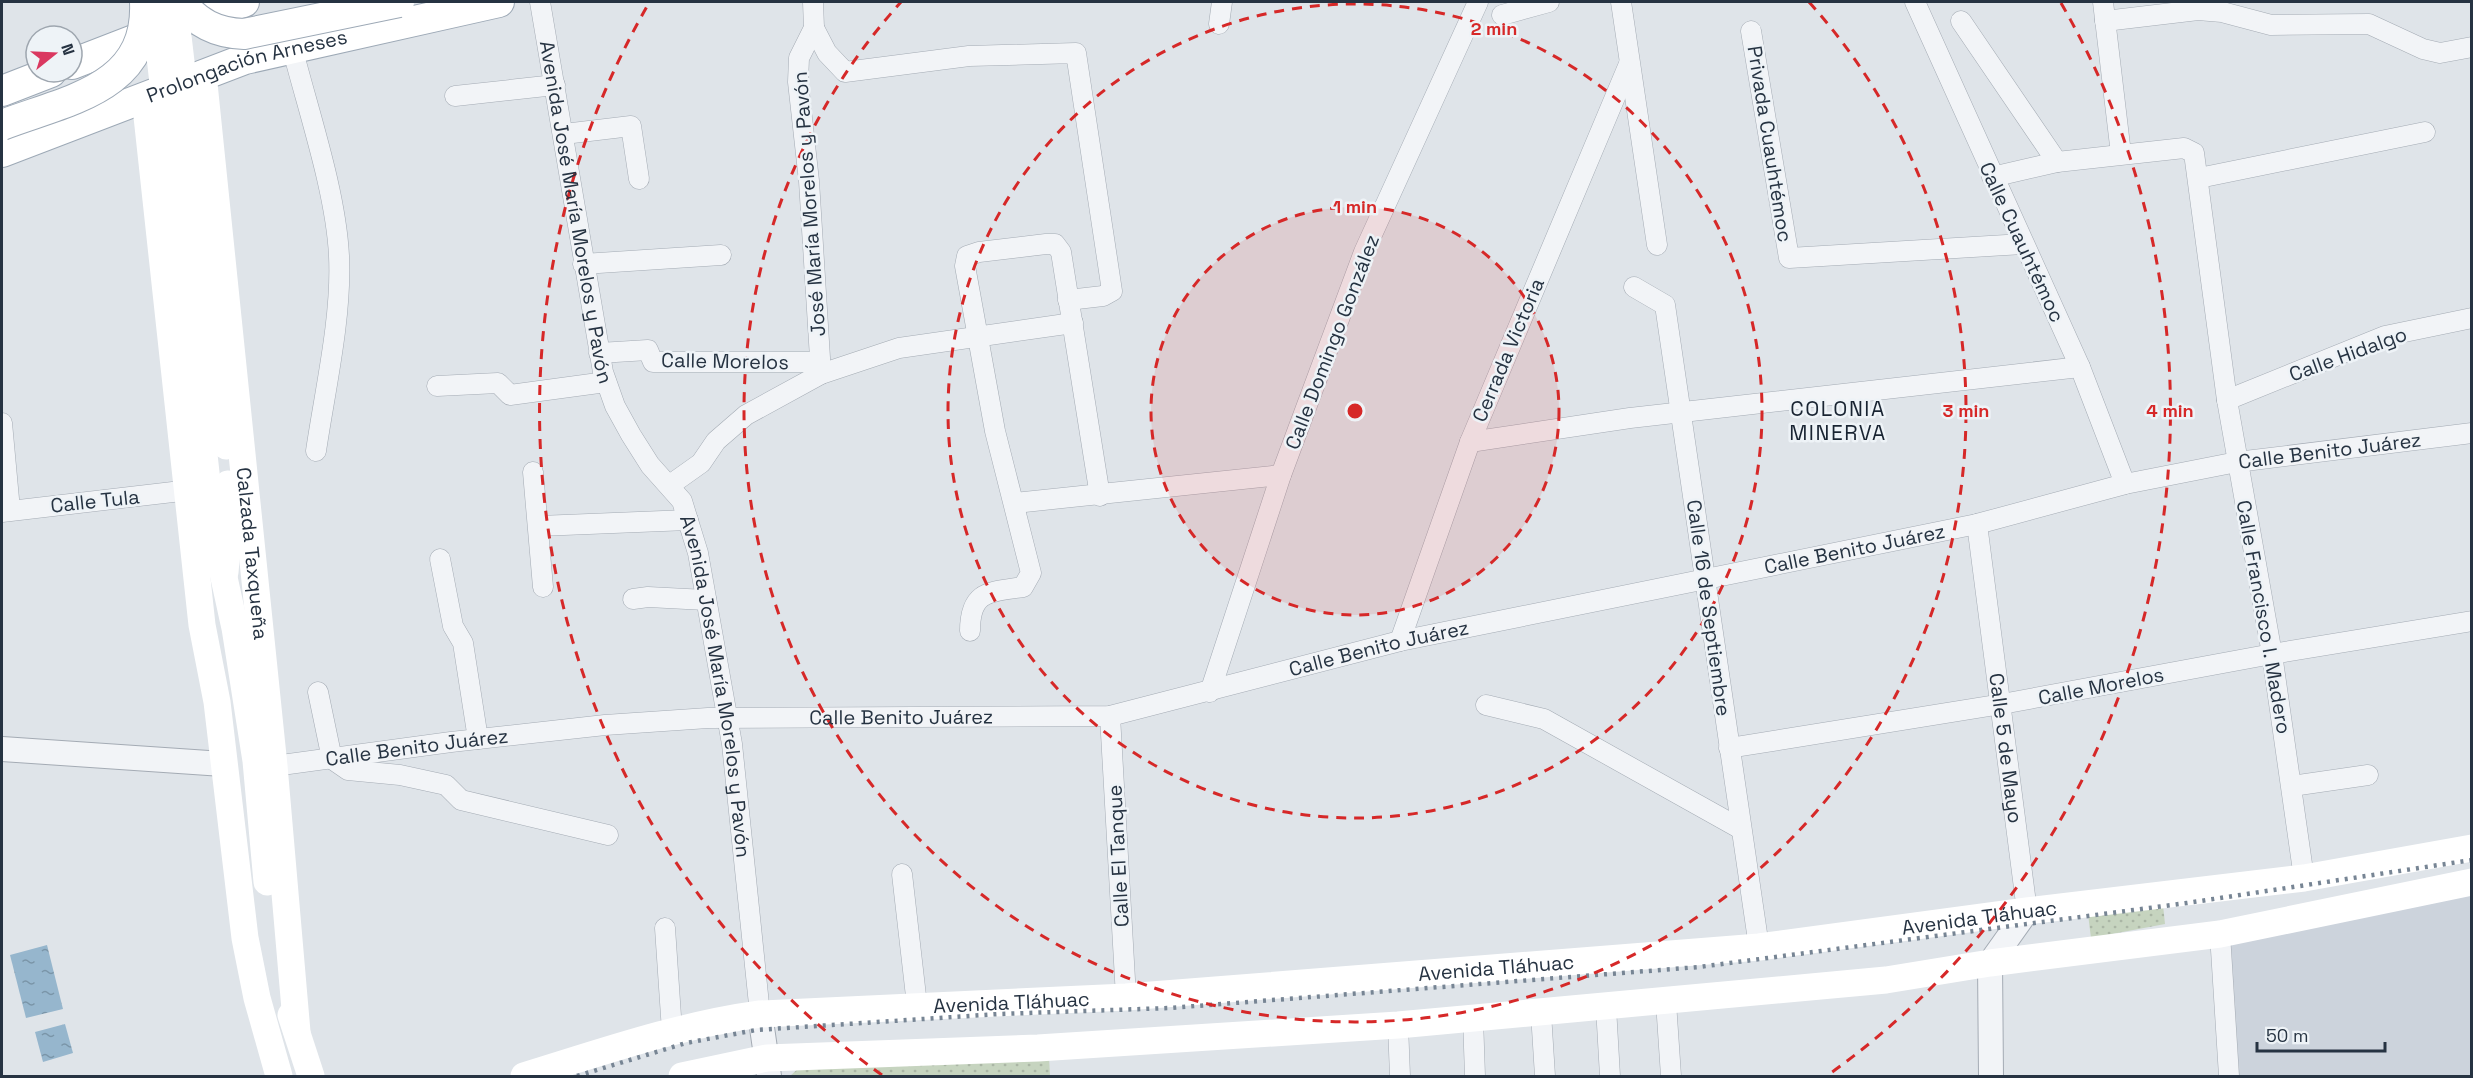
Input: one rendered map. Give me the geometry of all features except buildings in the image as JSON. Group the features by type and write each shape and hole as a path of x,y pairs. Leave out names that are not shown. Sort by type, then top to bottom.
{"main road":[{"path":"136,2 138,38"},
{"path":"2,125 111,81 135,53 145,26 145,2"},
{"name":"Calzada Taxqueña","path":"154,2 211,518 235,628 256,761 277,981 297,1032 311,1077"},
{"path":"84,59 138,38 179,6 244,2"},
{"path":"179,6 207,26 231,34 243,34 399,2"},
{"name":"Prolongación Arneses","path":"2,152 202,74 292,47 499,2"},
{"name":"Calzada Taxqueña","path":"179,6 226,446 230,516 219,627 217,702"},
{"name":"Calzada Taxqueña","path":"202,74 274,766 297,1032"},
{"path":"2,91 24,82"},
{"name":"Calzada Taxqueña","path":"145,98 190,490 202,625 217,702 245,938 257,998 279,1077"},
{"path":"153,171 155,155 159,148 179,137 196,139 212,157"},
{"name":"Avenida Tláhuac","path":"524,1077 672,1031 717,1020 760,1014 1126,997 1759,947 2027,911 2304,878 2472,848"},
{"path":"682,1077 768,1067 1398,1025 1886,980 1990,963 2220,934 2472,882"},
{"path":"1941,924 1949,969"}],"street":[{"name":"Avenida José María Morelos y Pavón","path":"540,2 564,134 583,264 606,382 615,406 650,465 670,484 682,501 698,553 728,718 760,1014 768,1067"},
{"name":"José María Morelos y Pavón","path":"813,2 814,28 799,58 798,82 809,181 821,368"},
{"path":"1219,24 1222,2"},
{"name":"Calle Domingo González","path":"1210,692 1281,475 1364,252 1478,2"},
{"path":"1502,15 1550,2"},
{"path":"1621,2 1657,245"},
{"name":"Calle Cuauhtémoc","path":"1914,2 2080,367 2126,484"},
{"path":"2121,154 2104,11 2222,12 2271,25 2369,24 2423,49 2440,54 2472,47"},
{"path":"1961,21 2057,162"},
{"path":"814,28 826,53 845,72 969,56 1076,53 1112,291 1103,296 1068,300"},
{"name":"Privada Cuauhtémoc","path":"1751,31 1789,258 2023,244"},
{"path":"292,47 332,205 339,256 337,308 316,451"},
{"name":"Cerrada Victoria","path":"1400,641 1470,442 1629,64"},
{"path":"455,96 555,85"},
{"path":"564,134 631,126 639,179"},
{"path":"2199,178 2425,132"},
{"name":"Calle Francisco I. Madero","path":"1992,177 2057,162 2121,154 2190,149 2197,158 2227,400 2272,654 2304,878"},
{"path":"970,631 970,616 976,601 984,593 1023,587 1029,581 1031,573 995,431 965,266 967,256 979,252 1055,244 1061,252 1100,496"},
{"path":"583,264 721,255"},
{"name":"Calle 16 de Septiembre","path":"1634,287 1665,306 1759,947"},
{"name":"Calle Hidalgo","path":"2227,400 2385,336 2472,318"},
{"name":"Calle Morelos","path":"599,353 648,350 653,362 821,368 899,348 1072,323"},
{"path":"1470,442 1680,411 2080,367"},
{"name":"Calle Morelos","path":"670,484 701,463 716,441 746,415 821,368"},
{"path":"437,386 498,383 510,395 606,382"},
{"path":"2,423 6,511"},
{"name":"Calle Benito Juárez","path":"274,766 605,725 728,718 1110,716 1210,692 1400,641 1704,577 1977,524 2126,484 2237,462 2472,433"},
{"path":"533,472 543,587"},
{"path":"1015,503 1100,496 1281,475"},
{"name":"Calle Tula","path":"6,511 190,490"},
{"path":"539,526 688,520"},
{"name":"Calle 5 de Mayo","path":"1977,524 2027,911"},
{"path":"440,559 453,626 463,643 478,739"},
{"path":"633,599 648,597 706,600"},
{"name":"Calle Morelos","path":"1729,748 2002,704 2272,654 2472,621"},
{"path":"318,692 332,759 348,770 400,775 446,786 461,800 608,835"},
{"path":"1486,705 1544,719 1741,829"},
{"name":"Calle El Tanque","path":"1110,716 1126,997"},
{"path":"2,749 223,764"},
{"path":"2292,786 2368,775"},
{"path":"902,874 917,1005"},
{"path":"1991,1077 1990,963 2027,911"},
{"path":"665,928 672,1031"},
{"path":"2220,934 2229,1077"},
{"path":"1666,1002 1671,1077"},
{"path":"1606,1007 1610,1077"},
{"path":"1541,1013 1545,1077"},
{"path":"1473,1018 1475,1077"},
{"path":"1398,1025 1400,1077"}],"shaded area":[{"path":"2471,881 2471,1076 2229,1076 2220,934"}],"green space":[{"path":"2163,905 2165,924 2091,938 2088,914"},
{"path":"1049,1057 1050,1076 790,1076 800,1067"}],"water":[{"path":"47,945 63,1009 26,1018 10,955"},
{"path":"65,1024 73,1053 43,1062 35,1032"}],"railway":[{"path":"577,1076 686,1043 756,1030 999,1014 1170,1008 1699,967 2187,903 2472,860"}],"district":[{"name":"COLONIA MINERVA","path":"1838,420"}]}
